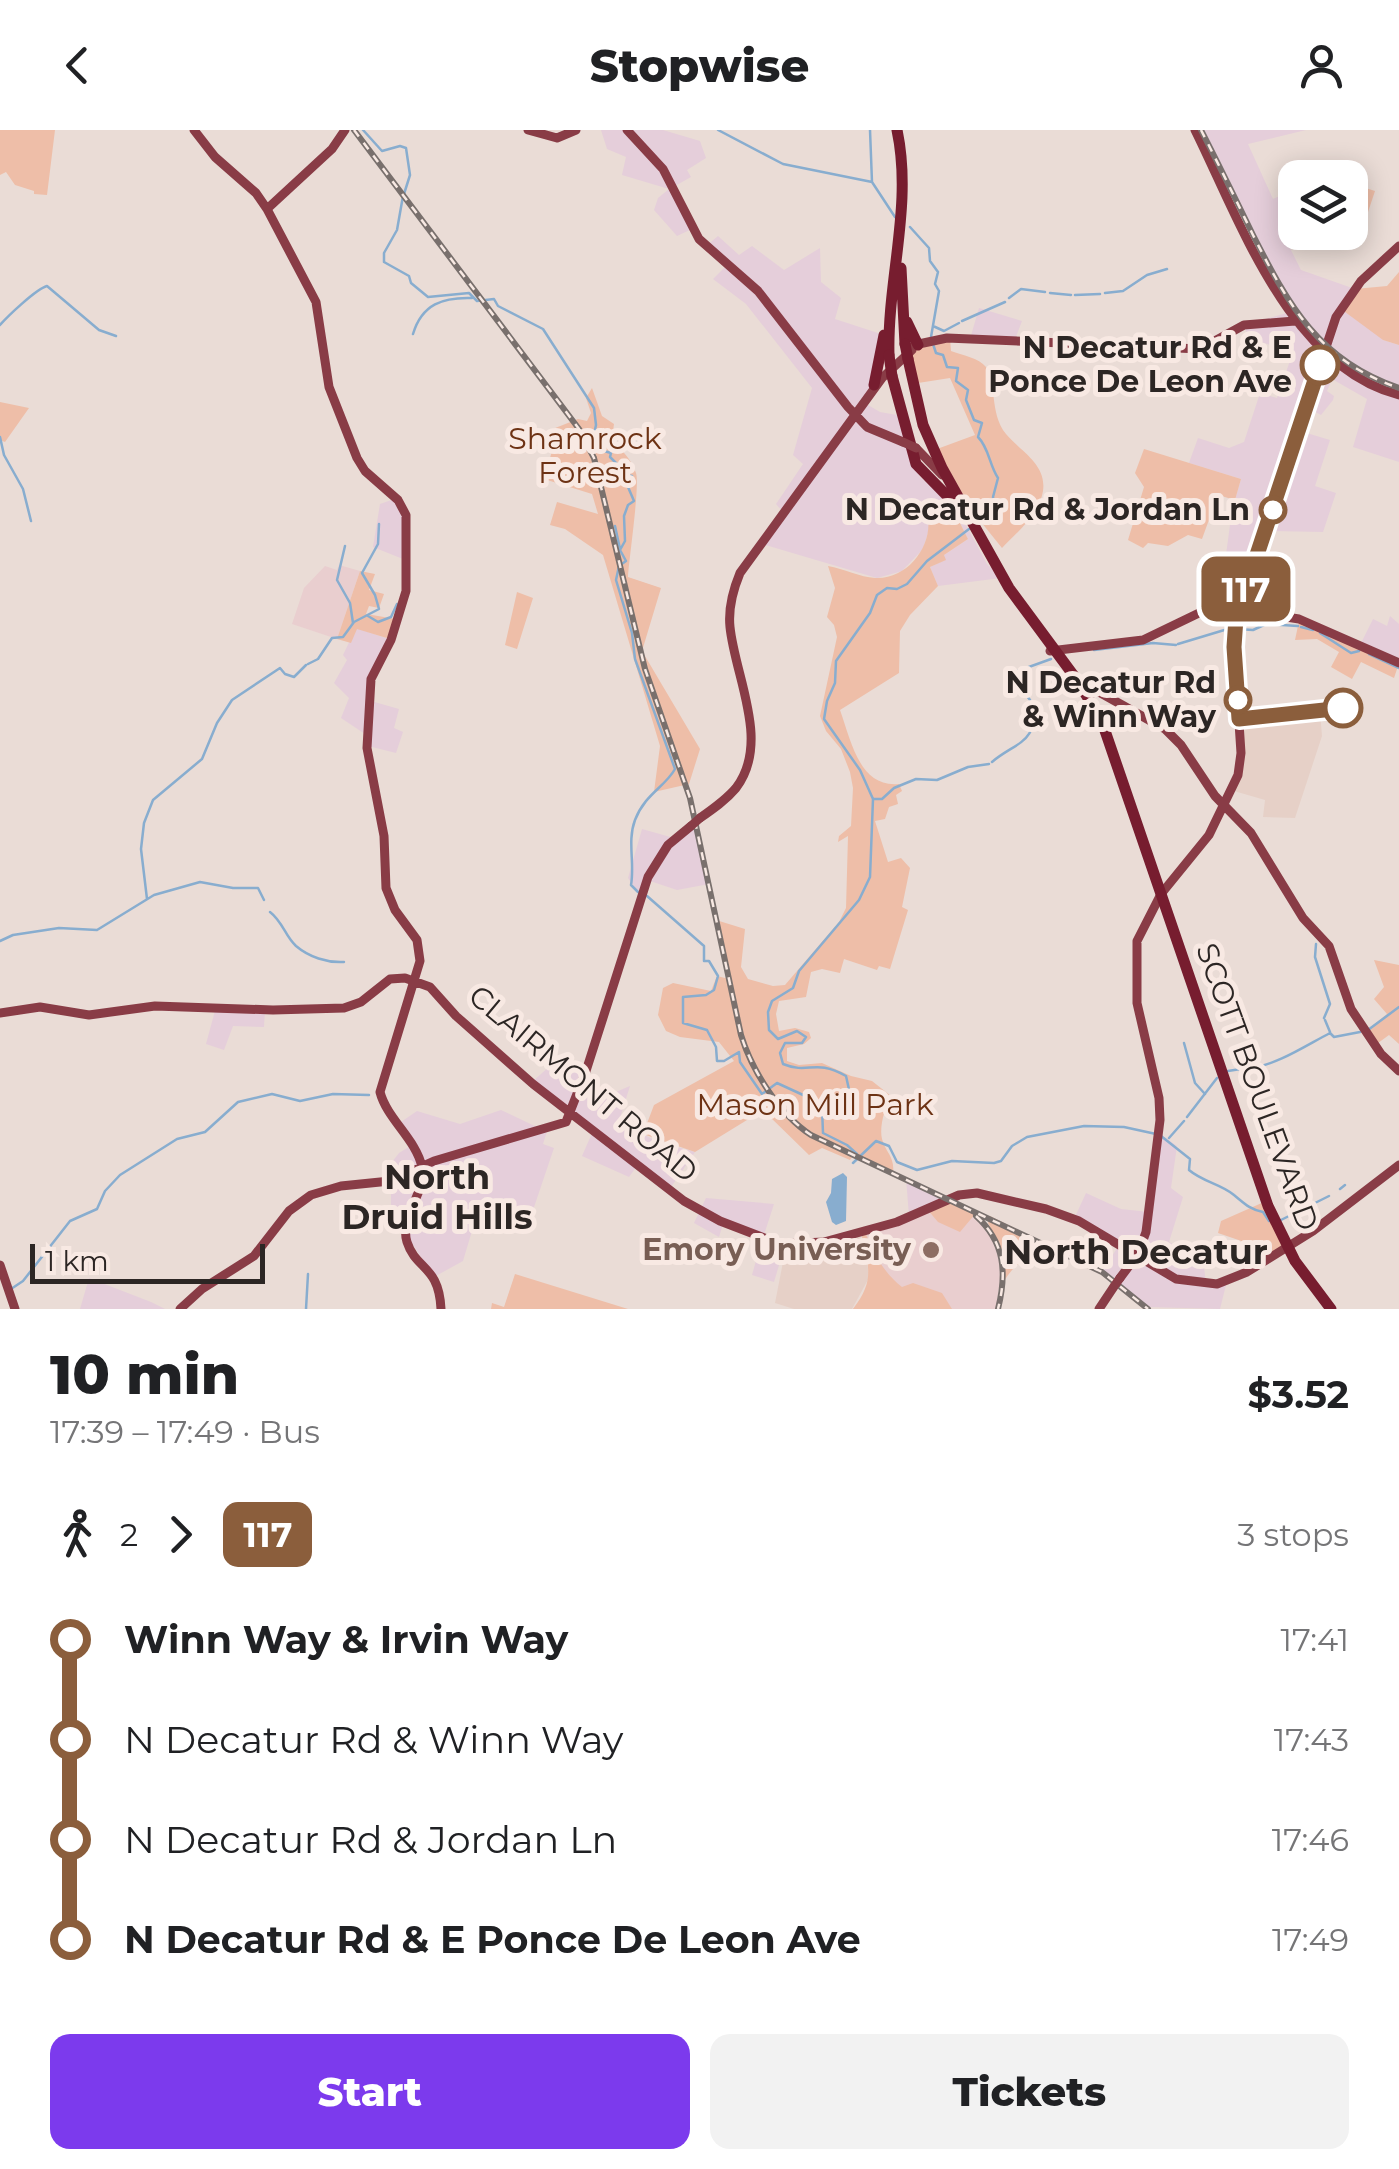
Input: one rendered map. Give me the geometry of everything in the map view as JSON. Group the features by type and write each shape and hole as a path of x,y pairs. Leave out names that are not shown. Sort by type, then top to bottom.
{"highway":[{"path":"900,130 909,175 900,286 921,341 908,359 923,425 1006,590 1087,692"},
{"path":"900,130 903,187 881,377 916,464 972,526 1009,588 1087,692"},
{"path":"881,377 889,355 889,306"},
{"name":"SCOTT BOULEVARD","path":"1087,692 1160,884 1268,1206 1287,1247 1331,1309"}],"main road":[{"path":"194,130 211,153 256,193 267,209 316,302 330,387 359,463 398,500 407,519 406,590 391,640 370,680 368,749 384,836 386,888 419,945 420,960 380,1092 422,1171 406,1237 413,1252 434,1276 441,1309"},
{"path":"267,209 332,149 345,130"},
{"path":"528,130 557,138 576,130"},
{"path":"626,130 663,169 700,239 758,291 854,414 879,440 898,440 916,448 959,500"},
{"path":"1195,130 1219,189 1295,321 1324,352 1352,373 1399,395"},
{"path":"1218,819 1241,761 1233,634 1239,609 1336,317 1348,297 1399,246"},
{"path":"180,1309 202,1289 253,1257 303,1200 334,1187 390,1182 565,1123 575,1103 652,866 668,845 736,788 750,754 751,735 730,626 730,606 738,578 900,354 921,341 947,338 1200,349 1244,325 1295,321"},
{"path":"931,462 972,526"},
{"path":"1052,650 1144,640 1199,613 1239,609 1306,622 1399,663"},
{"path":"1087,692 1172,735 1224,805 1252,834 1301,914 1334,954 1351,1009 1381,1054 1399,1071"},
{"path":"1100,1309 1137,1256 1148,1221 1160,1110 1138,1012 1135,958 1140,932 1160,884 1201,846 1224,812 1249,818"},
{"path":"0,1013 40,1007 89,1014 155,1006 344,1008 364,1001 390,979 414,980"},
{"name":"CLAIRMONT ROAD","path":"414,980 427,985 459,1019 568,1112 696,1208 764,1239 803,1246 880,1227 883,1219 892,1223 958,1194 977,1192 1053,1211 1112,1240"},
{"path":"553,1127 581,1122"},
{"path":"1110,1227 1112,1240 1176,1280 1200,1284 1226,1282 1334,1216 1399,1165"},
{"path":"1140,1211 1148,1221"},
{"path":"0,1266 14,1309"}],"shaded area":[{"path":"601,130 663,130 700,141 706,158 687,170 691,177 675,186 694,228 677,236 654,210 658,198 669,189 622,175 626,157 607,149"},
{"path":"1202,130 1306,130 1248,144 1273,199 1278,197 1278,250 1291,250 1301,270 1355,289 1383,340 1399,345 1399,462 1353,447 1367,399 1332,379 1327,391 1334,396 1333,400 1321,415 1308,408 1300,431 1330,440 1315,486 1336,493 1323,532 1266,531 1252,571 1223,577 1232,510 1241,479 1189,463 1198,438 1229,448 1244,442 1260,393 1277,398 1293,352 1248,338 1244,325 1297,310"},
{"path":"718,236 739,255 752,246 784,270 820,248 821,282 841,298 835,319 881,334 868,405 897,415 920,477 958,510 987,564 1001,578 938,586 930,567 945,560 944,555 968,539 955,513 930,526 923,549 902,571 877,578 762,544 783,512 776,504 803,464 793,455 812,388 746,304 713,279 727,265 706,246"},
{"path":"979,308 1022,321 1014,342 970,339"},
{"path":"397,498 404,508 408,561 373,547 380,504"},
{"path":"339,565 360,571 337,639 292,624 304,588 325,566 337,570"},
{"path":"1390,616 1399,624 1399,662 1360,645 1373,619 1387,626"},
{"path":"356,628 392,640 379,658 371,701 399,709 394,728 403,732 396,753 368,746 368,736 341,718 349,698 334,683 347,660 343,655"},
{"path":"1320,712 1322,736 1295,818 1263,817 1265,800 1234,791 1243,721"},
{"path":"695,821 709,884 677,890 647,880 642,898 628,878 642,829 674,838"},
{"path":"216,1007 265,1010 264,1027 233,1026 224,1050 206,1044"},
{"path":"574,1062 588,1066 582,1088 611,1094 630,1086 619,1121 656,1141 695,1152 669,1190 637,1166 629,1177 582,1156 593,1131 532,1082 551,1065 561,1071"},
{"path":"501,1110 541,1129 548,1128 543,1144 554,1148 531,1216 481,1201 463,1261 434,1277 404,1231 391,1227 388,1167 412,1145 398,1124 417,1111 460,1124"},
{"path":"1159,1133 1177,1146 1171,1188 1183,1197 1169,1242 1183,1253 1203,1259 1206,1283 1227,1281 1220,1309 1148,1307 1102,1272 1119,1245 1074,1219 1086,1193 1121,1209 1149,1212"},
{"path":"906,1178 928,1188 947,1199 909,1216"},
{"path":"706,1198 774,1204 763,1238 785,1245 774,1282 752,1275 762,1239 723,1224 719,1237 694,1223"},
{"name":"Emory University","path":"947,1199 981,1223 995,1240 1002,1266 996,1309 853,1309 871,1276 861,1232"},
{"path":"860,1236 870,1276 852,1309 794,1309 775,1303 784,1257 790,1249 816,1248"},
{"path":"89,1278 151,1302 165,1309 80,1309"}],"green space":[{"path":"0,130 55,130 47,195 15,185 6,172 0,175"},
{"path":"1368,189 1375,191 1368,212"},
{"path":"1399,272 1399,345 1383,340 1341,309 1355,289 1387,286"},
{"path":"950,338 951,351 986,367 1001,426 1037,466 1043,481 1037,508 1002,548 973,512 937,449 975,435 950,378 918,383 911,350"},
{"name":"Shamrock Forest","path":"592,388 602,416 614,424 615,438 636,473 628,577 661,588 642,651 700,749 689,784 654,792 660,746 603,555 565,529 550,525 557,502 598,514 592,494 544,479 552,451 536,446 540,434 578,419 587,421 591,413 586,398"},
{"path":"0,402 29,408 5,442 0,440"},
{"path":"1144,449 1241,479 1235,500 1218,495 1202,539 1188,535 1168,546 1148,543 1143,548 1128,540 1144,487 1135,473"},
{"name":"Mason Mill Park","path":"943,505 955,513 968,539 944,555 946,560 930,567 938,586 900,631 899,673 840,710 853,748 866,770 885,783 899,784 902,791 896,795 898,804 889,807 885,819 875,821 888,862 901,858 910,868 902,907 908,910 890,969 879,966 877,970 844,959 840,973 822,969 811,972 806,997 779,1001 776,1014 779,1031 795,1028 809,1032 811,1038 787,1048 787,1061 799,1065 822,1063 872,1081 891,1096 881,1134 893,1173 854,1154 850,1160 822,1148 809,1155 768,1115 760,1112 695,1152 643,1134 654,1105 734,1061 719,1042 680,1037 666,1031 658,1015 663,988 673,983 711,991 717,976 729,979 716,920 745,929 741,967 748,979 785,985 839,922 846,908 848,836 838,842 839,836 851,826 853,788 841,749 820,716 837,637 827,617 835,588 828,566 875,578 899,573 917,558 923,547 927,513"},
{"path":"360,571 375,574 369,590 384,594 379,608 369,606 366,614 396,619 390,639 357,629 351,643 337,639"},
{"path":"517,592 533,598 517,649 505,645"},
{"path":"1299,621 1399,663 1394,678 1361,662 1352,679 1331,667 1339,652 1317,639 1295,640"},
{"path":"1374,960 1399,965 1399,1044 1389,1035 1374,1046 1366,1031 1387,1014 1374,999 1384,987"},
{"path":"947,1199 976,1213 960,1232 938,1222 927,1209"},
{"path":"1264,1202 1282,1247 1271,1254 1267,1240 1259,1247 1218,1233 1221,1221"},
{"path":"990,1216 1059,1250 1027,1258 1004,1281 998,1243 988,1223"},
{"path":"865,1231 879,1262 902,1287 913,1283 942,1293 952,1309 853,1309 867,1280 868,1263 861,1232"},
{"path":"515,1274 628,1309 491,1309 492,1303 504,1307"}],"water":[{"path":"843,1173 847,1177 846,1221 836,1225 826,1202 832,1179"}],"waterway":[{"path":"363,130 382,151 406,148 410,175 404,194"},
{"path":"718,130 783,164 872,182"},
{"path":"870,130 872,182 895,217"},
{"path":"403,196 397,230 384,253 384,262 409,276 411,283 428,297 469,293 477,301 494,299 498,306 543,329 594,408 594,434 601,438 604,451 611,453 621,474 632,476 628,487 634,501 624,516 625,541 620,550 626,561 619,566 616,580 632,633 635,659 675,769 635,820 631,885 638,892"},
{"path":"910,227 929,248 930,261 938,272 935,284 939,291 931,337"},
{"path":"1105,293 1123,291 1147,275 1167,269"},
{"path":"0,325 47,286 99,330 116,336"},
{"path":"1009,298 1021,289 1045,292"},
{"path":"1050,293 1071,295"},
{"path":"1075,295 1100,294"},
{"path":"413,334 422,316 435,304 472,298"},
{"path":"962,321 1005,302"},
{"path":"933,326 944,331 959,323"},
{"path":"933,344 947,367 958,368 956,381 968,390 966,400 974,420 982,423 978,437 998,478 993,497 996,511 981,523"},
{"path":"0,437 4,455 23,489 31,521"},
{"path":"308,664 318,659 332,638 343,637 354,622 379,609 362,573 378,544 379,524"},
{"path":"615,526 620,549"},
{"path":"823,1114 829,1106 846,1108 852,1103 846,1076 826,1068 783,1064 780,1053 785,1043 802,1043 806,1037 797,1031 778,1039 769,1030 768,1012 772,1001 793,988 799,971 859,900 870,877 873,799 860,770 824,719 835,683 836,661 870,613 877,595 887,588 907,584 927,561 969,529"},
{"path":"345,546 337,580 350,603 353,623"},
{"path":"368,616 378,622 391,617 397,604"},
{"path":"1267,624 1298,626"},
{"path":"1237,629 1253,630 1264,625"},
{"path":"1301,627 1313,630"},
{"path":"1178,644 1231,628"},
{"path":"1320,633 1351,653 1359,651"},
{"path":"1094,650 1153,643 1176,645"},
{"path":"1369,654 1399,668"},
{"path":"1030,700 1015,680 1015,672 1051,659"},
{"path":"147,899 141,849 144,823 153,800 202,759 232,700 280,668 294,677 306,665"},
{"path":"992,762 1029,734 1031,702"},
{"path":"874,799 882,799 894,788 916,779 937,780 968,767 989,764"},
{"path":"0,941 13,935 59,928 97,930 154,895 200,882 258,888 264,900"},
{"path":"647,896 704,946 704,961 709,961 718,976 714,990 706,995 683,997 683,1023 707,1030 716,1047 717,1061 739,1052 740,1062 762,1094 777,1083 814,1100 822,1108 823,1133 857,1154"},
{"path":"270,912 301,950 325,960 344,962"},
{"path":"1316,944 1315,957 1330,1004 1324,1018"},
{"path":"1368,1030 1399,1007"},
{"path":"1325,1020 1330,1032"},
{"path":"1250,1068 1281,1059 1330,1033 1334,1037 1360,1032"},
{"path":"1184,1043 1195,1083 1205,1094"},
{"path":"1228,1071 1247,1068"},
{"path":"1187,1117 1217,1078"},
{"path":"11,1289 23,1281 70,1221 97,1209 105,1191 120,1175 177,1139 205,1132 238,1102 272,1094 300,1101 333,1094 369,1095"},
{"path":"1169,1138 1184,1121"},
{"path":"853,1163 876,1141 889,1146 897,1162 917,1170 952,1161 994,1163 1027,1137 1084,1126 1124,1127 1156,1134"},
{"path":"1161,1136 1190,1159 1189,1170 1263,1212 1269,1221"},
{"path":"1340,1189 1345,1185"},
{"path":"1281,1220 1329,1196"},
{"path":"306,1309 308,1274"}],"railway":[{"path":"354,130 579,429 594,458 645,669 690,798 741,1035 769,1091 811,1135 1102,1272 1148,1309"},
{"path":"1201,130 1266,261 1310,328 1348,363 1399,388"},
{"path":"976,1216 993,1236 1001,1259 998,1309"}],"bus line":[{"name":"117","path":"1320,365 1233,634 1239,719 1343,708"}],"place":[{"name":"N Decatur Rd & E Ponce De Leon Ave","path":"1320,365"},
{"name":"N Decatur Rd & Jordan Ln","path":"1273,510"},
{"name":"N Decatur Rd & Winn Way","path":"1238,700"},
{"name":"Emory University","path":"931,1250"}],"district":[{"name":"North Druid Hills","path":"437,1197"},
{"name":"North Decatur","path":"1136,1252"}]}
